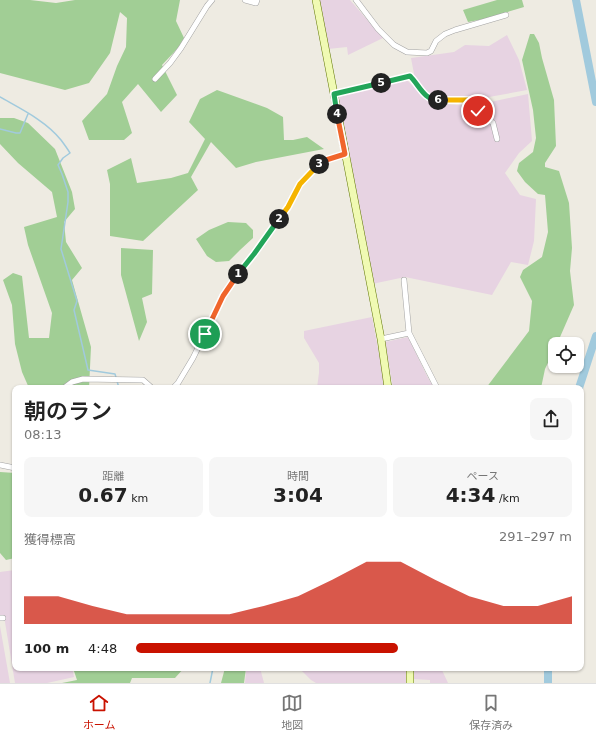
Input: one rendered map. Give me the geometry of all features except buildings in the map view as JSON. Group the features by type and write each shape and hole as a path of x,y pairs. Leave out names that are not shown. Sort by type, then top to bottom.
{"street":[{"path":"155,78 170,64 212,0"},
{"path":"245,0 256,4 257,0"},
{"path":"316,0 381,339 388,385"},
{"path":"356,0 378,29 394,45 407,52 426,53 431,51 436,41 445,34 506,15"},
{"path":"334,94 410,76 428,98 435,100 474,101 478,111 493,123 497,139"},
{"path":"176,385 193,358 223,296 233,280 288,207 303,180 321,162 345,154"},
{"path":"404,280 409,333 435,385"},
{"path":"381,339 409,333"},
{"path":"68,385 72,382 84,379 143,380 149,385"},
{"path":"0,465 12,467"},
{"path":"410,671 410,683"}],"shaded area":[{"path":"319,0 350,0 383,38 348,55 347,47 328,49"},
{"path":"507,35 519,60 527,90 489,97 434,96 427,93 415,79 411,58 454,52 465,45 489,46"},
{"path":"407,80 430,103 472,106 528,94 532,141 519,153 505,173 520,195 536,199 534,241 528,265 511,262 492,295 405,277 372,284 338,97"},
{"path":"372,317 385,385 317,385 319,363 304,338 304,331"},
{"path":"408,337 432,385 392,385 385,342"},
{"path":"12,570 12,665 4,616 0,616 0,572"},
{"path":"0,626 10,683 0,683"},
{"path":"13,671 73,671 74,677 47,683 15,683"},
{"path":"246,671 261,671 264,683 245,683"},
{"path":"302,671 407,671 407,683 316,683"},
{"path":"413,671 442,671 448,683 430,683 430,680 413,679"}],"green space":[{"path":"0,0 30,0 56,3 75,0 180,0 176,21 184,38 178,48 162,65 177,95 161,112 138,84 122,102 132,133 124,140 89,140 82,121 107,94 117,66 126,47 127,18 120,12 110,53 89,83 65,90 0,73"},
{"path":"497,0 522,0 524,7 484,19 468,22 463,10"},
{"path":"530,34 534,34 539,43 554,100 556,146 545,163 545,167 559,171 569,203 572,248 570,271 574,305 560,337 548,337 548,363 542,385 488,385 529,331 532,301 520,277 523,270 542,257 548,232 545,195 538,194 525,182 517,171 519,163 533,152 536,138 533,110 522,60"},
{"path":"217,90 267,108 283,117 284,140 307,137 324,149 256,162 236,168 211,142 191,177 198,190 143,241 110,236 110,184 107,170 131,158 137,183 171,178 188,173 205,139 189,122 200,99"},
{"path":"0,118 14,118 28,123 55,149 72,192 75,209 64,222 66,242 82,268 72,280 91,347 89,385 28,385 22,372 15,344 12,305 3,280 13,273 22,276 29,338 49,338 52,313 28,245 24,227 57,217 52,192 18,163 0,144"},
{"path":"228,222 246,223 253,230 253,238 229,261 216,262 207,256 196,239 209,230"},
{"path":"121,248 153,250 152,294 142,298 147,322 139,341 121,275"},
{"path":"0,472 12,473 12,559 6,560 0,553"},
{"path":"74,671 181,671 175,678 132,678 130,683 62,683 77,680"},
{"path":"224,671 246,671 244,683 221,683"}],"waterway":[{"path":"576,0 596,102"},
{"path":"0,97 33,116 48,127 61,140 70,153 63,158 58,165 68,192 68,202 61,249 77,301 74,310 88,370 115,374 118,385"},
{"path":"0,129 20,133 28,114"},
{"path":"580,385 596,336"},
{"path":"210,683 212,671"},
{"path":"548,671 548,683"}],"route":[{"path":"205,334 223,296 233,280 288,207 303,180 321,162 345,154 334,94 410,76 428,98 435,100 471,100 474,101 478,111"}]}
